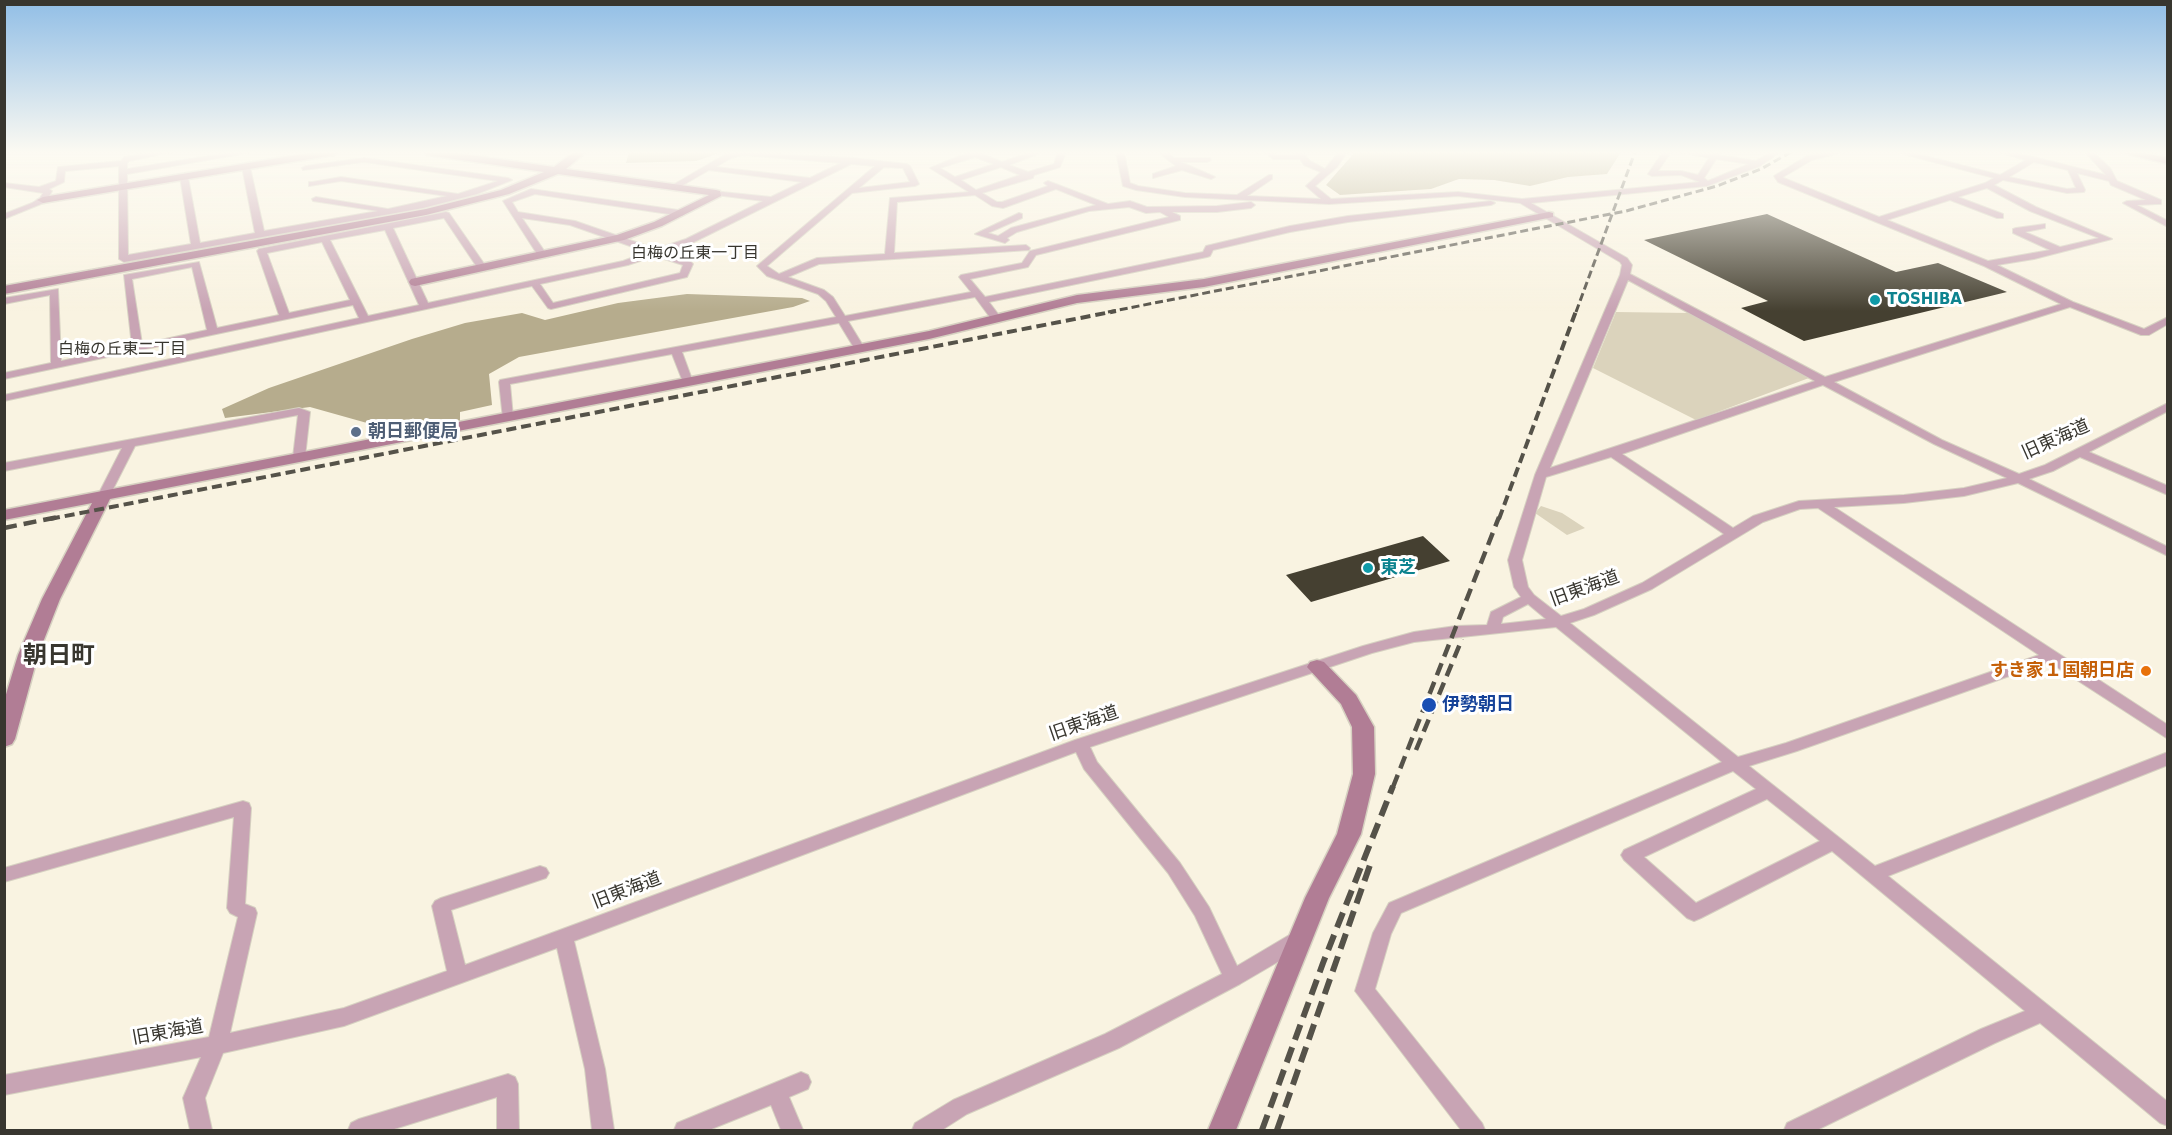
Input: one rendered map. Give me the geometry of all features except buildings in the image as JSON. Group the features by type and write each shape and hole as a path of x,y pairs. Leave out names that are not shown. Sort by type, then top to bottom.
{"street":[{"path":"4,217 24,205"},
{"path":"122,205 124,260 260,235 320,211 395,210 418,205"},
{"path":"189,205 196,246"},
{"path":"254,205 260,235"},
{"path":"318,205 320,211"},
{"path":"4,290 454,205"},
{"path":"510,205 542,255"},
{"path":"628,205 682,213"},
{"path":"415,282 620,238 698,205"},
{"path":"4,398 626,263 689,241 761,205"},
{"path":"833,205 765,261 762,266 764,270 821,292 830,300 860,349"},
{"path":"889,256 893,205"},
{"path":"998,239 1014,230 1088,209 1118,205"},
{"path":"1133,205 1146,210 1225,209 1248,205"},
{"path":"507,417 504,382 842,319 1085,280 1153,263 1207,254 1209,248 1302,227 1405,211 1476,205"},
{"path":"1530,205 1619,256 1627,265 1625,275 1540,475 1515,560 1516,574 1529,598 1834,842 2168,1116"},
{"path":"1842,205 1987,264 2070,304 2145,333 2168,320"},
{"path":"1879,220 1929,205"},
{"path":"1971,205 2000,216"},
{"path":"1987,264 2108,239 2025,205"},
{"path":"2131,205 2168,225"},
{"path":"320,211 395,210"},
{"path":"780,277 817,261 1030,250 1113,235 1177,218 1162,210"},
{"path":"516,214 572,223 661,252 688,264 684,275 551,306 535,284"},
{"path":"285,317 262,250 446,215 482,268"},
{"path":"4,515 929,336 1050,305 1099,296 1204,283 1550,215"},
{"path":"1019,216 979,234 1022,244 1030,250"},
{"path":"2042,226 2016,231 2059,250"},
{"path":"388,227 424,306"},
{"path":"325,239 365,321"},
{"path":"996,318 964,278 1025,265 1030,250"},
{"path":"138,348 128,277 196,264 213,332"},
{"path":"1625,275 1938,442 2018,478 2168,552"},
{"path":"1085,280 1099,296"},
{"path":"4,301 55,291 56,366"},
{"path":"4,376 355,302"},
{"path":"1540,475 1613,453 1822,382 2070,304"},
{"path":"676,350 687,382"},
{"name":"旧東海道","path":"4,1085 344,1017 564,938 748,866 1082,744 1368,649 1414,637 1558,622 1589,612 1647,586 1758,519 1781,510 1821,504 1904,499 1964,492 2018,478 2049,468 2081,453 2168,406"},
{"path":"4,467 299,411 304,412 299,457"},
{"path":"4,739 28,655 51,599 130,444"},
{"path":"1613,453 1733,534"},
{"path":"2081,453 2168,491"},
{"path":"1821,504 2168,734"},
{"path":"1493,630 1496,615 1529,598"},
{"path":"1474,1131 1365,991 1382,933 1395,908 1734,764 1791,747 2050,656"},
{"path":"1222,1131 1317,898 1349,834 1365,774 1363,727 1349,700 1317,667"},
{"path":"1082,744 1090,765 1180,877 1202,912 1233,978"},
{"path":"1873,874 2168,758"},
{"path":"1768,790 1630,855 1694,913 1834,842"},
{"path":"4,875 243,808 236,908 248,913 217,1044 194,1098 201,1131"},
{"path":"458,976 441,906 540,873"},
{"path":"923,1131 960,1107 1112,1041 1233,978 1302,937"},
{"path":"564,938 595,1069 603,1131"},
{"path":"1795,1131 1988,1036 2042,1013"},
{"path":"685,1131 801,1082"},
{"path":"359,1131 508,1084 508,1131"},
{"path":"776,1092 792,1131"}],"shaded area":[{"path":"687,294 802,298 810,301 793,307 519,357 489,374 492,405 460,412 460,422 371,440 367,423 310,407 225,418 222,409 269,388 465,323 522,313 545,320 618,303"},
{"path":"1616,312 1689,313 1809,378 1696,420 1593,368"},
{"path":"1541,506 1562,513 1585,528 1567,535 1535,513"}],"railway":[{"path":"1612,214 1615,205"},
{"path":"1612,214 1648,205"},
{"path":"1108,312 1612,214"},
{"path":"1576,312 1612,214"},
{"path":"50,519 1116,311"},
{"path":"1499,519 1576,311"},
{"path":"4,528 58,517"},
{"path":"1393,787 1499,517"},
{"path":"1416,750 1462,639"},
{"path":"1262,1130 1323,963 1393,786"},
{"path":"1277,1130 1370,865"}],"place":[{"name":"TOSHIBA","path":"1875,300"},
{"name":"朝日郵便局","path":"356,432"},
{"name":"東芝","path":"1368,568"},
{"name":"すき家１国朝日店","path":"2146,671"},
{"name":"伊勢朝日","path":"1429,705"}],"district":[{"name":"白梅の丘東一丁目","path":"695,254"},
{"name":"白梅の丘東二丁目","path":"122,350"},
{"name":"朝日町","path":"59,657"}]}
